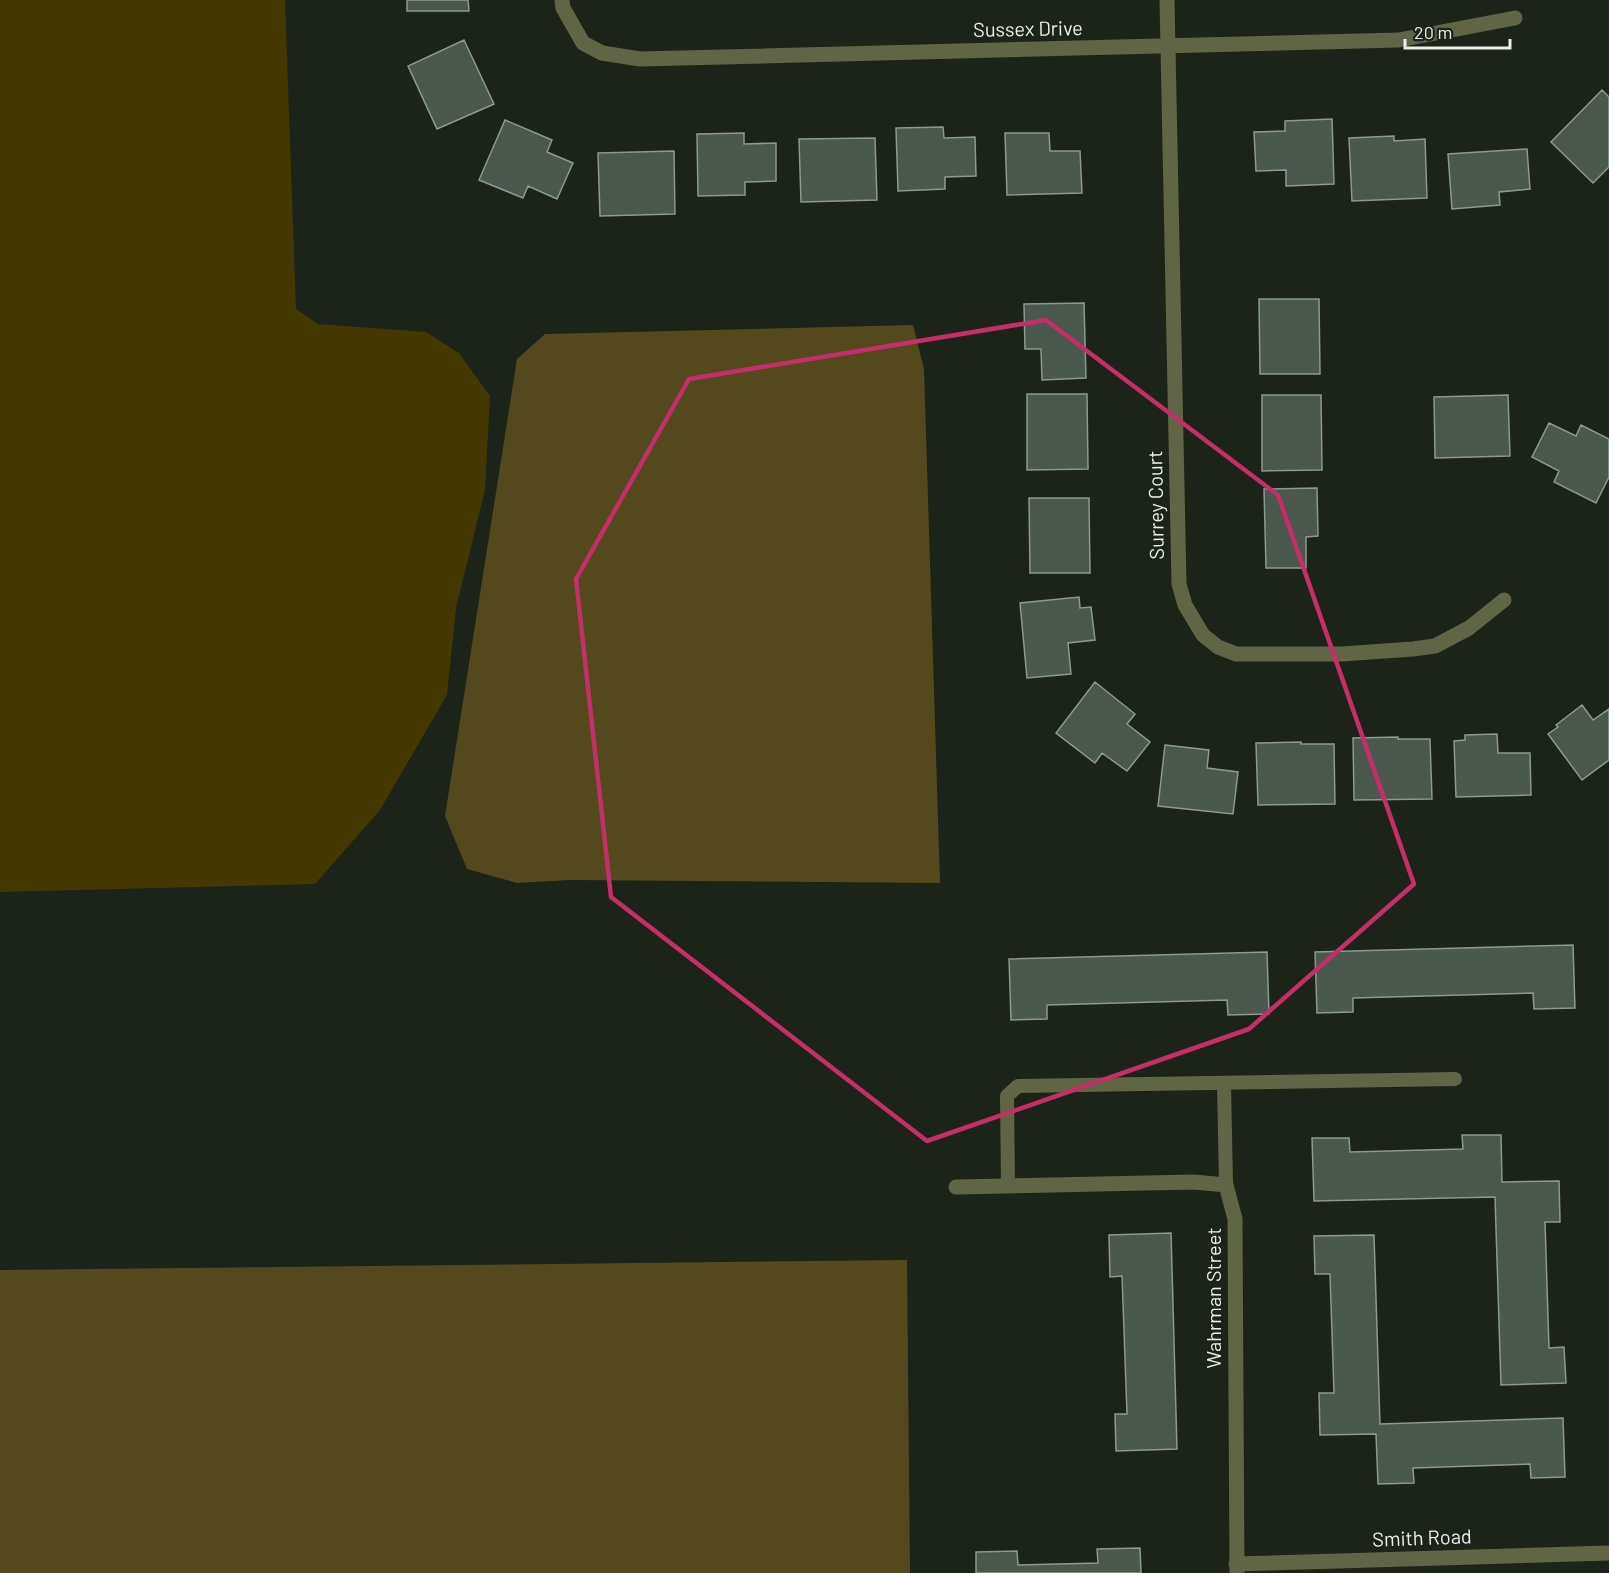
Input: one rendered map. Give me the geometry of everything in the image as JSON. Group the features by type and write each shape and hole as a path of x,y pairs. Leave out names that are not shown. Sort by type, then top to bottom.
{"street":[{"name":"Surrey Court","path":"1167,0 1179,584 1185,605 1194,622 1203,635 1218,647 1236,654 1333,654 1413,649 1435,646 1469,628 1504,600"},
{"name":"Sussex Drive","path":"562,4 583,43 602,53 640,59 1399,40 1515,18"},
{"path":"956,1187 1194,1182 1226,1185"},
{"name":"Wahrman Street","path":"1226,1185 1235,1219 1237,1569"},
{"name":"Smith Road","path":"1237,1569 1609,1554"}],"lane":[{"path":"1008,1185 1007,1096 1018,1086 1455,1079"},
{"path":"1224,1083 1226,1185"}],"highlighted area":[{"path":"1046,320 1278,495 1414,884 1249,1029 927,1141 611,897 576,579 689,379"}],"shaded area":[{"path":"0,0 285,0 296,309 318,324 426,332 459,353 490,396 485,490 456,608 447,695 380,810 315,884 0,892"},
{"path":"913,325 924,369 940,883 570,880 517,883 467,869 445,816 517,359 545,334"},
{"path":"907,1260 910,1573 0,1573 0,1270"}],"building":[{"path":"407,0 468,0 469,11 407,11"},
{"path":"464,40 494,104 437,129 408,66"},
{"path":"1602,90 1609,97 1609,167 1593,183 1551,142"},
{"path":"1332,119 1334,184 1286,186 1286,170 1256,171 1254,132 1285,131 1285,121"},
{"path":"505,120 552,140 547,152 573,163 557,199 528,186 523,198 479,180"},
{"path":"943,127 944,138 975,137 976,176 945,177 945,189 898,191 896,128"},
{"path":"744,133 744,144 776,143 776,181 745,182 745,195 698,196 697,134"},
{"path":"1005,133 1049,133 1050,151 1080,151 1082,193 1007,195"},
{"path":"1394,136 1394,141 1425,139 1427,198 1352,201 1349,138"},
{"path":"875,138 877,200 801,202 799,139"},
{"path":"1527,149 1530,189 1499,192 1500,205 1452,209 1448,154"},
{"path":"674,151 675,214 600,216 598,153"},
{"path":"1259,299 1319,299 1320,374 1260,374"},
{"path":"1084,303 1086,378 1042,380 1041,349 1025,349 1024,304"},
{"path":"1027,394 1087,394 1088,469 1027,470"},
{"path":"1262,395 1321,395 1322,470 1262,471"},
{"path":"1508,395 1510,456 1435,458 1434,397"},
{"path":"1549,423 1576,436 1581,425 1609,439 1609,477 1596,503 1554,482 1559,471 1532,457"},
{"path":"1317,488 1318,536 1306,537 1306,568 1266,568 1264,489"},
{"path":"1029,498 1089,498 1090,573 1030,573"},
{"path":"1079,597 1080,608 1091,607 1095,640 1068,643 1071,674 1027,678 1020,603"},
{"path":"1095,682 1135,714 1127,724 1150,742 1127,771 1102,753 1095,763 1056,733"},
{"path":"1582,705 1593,720 1609,709 1609,760 1582,780 1548,734"},
{"path":"1497,734 1498,753 1530,753 1531,795 1456,797 1454,741 1465,740 1465,735"},
{"path":"1398,737 1398,739 1430,739 1432,799 1354,800 1353,738"},
{"path":"1301,742 1301,744 1334,744 1335,804 1258,805 1256,743"},
{"path":"1165,745 1209,750 1207,768 1238,772 1233,814 1158,806"},
{"path":"1573,945 1575,1008 1534,1009 1533,993 1353,998 1353,1012 1317,1013 1315,952"},
{"path":"1267,952 1269,1014 1228,1015 1227,1000 1047,1005 1047,1019 1011,1020 1009,959"},
{"path":"1462,1135 1501,1135 1502,1182 1559,1181 1560,1222 1545,1222 1549,1348 1564,1347 1566,1383 1501,1385 1495,1197 1314,1201 1312,1138 1349,1138 1350,1152 1463,1149"},
{"path":"1171,1233 1177,1449 1116,1451 1115,1414 1127,1414 1122,1276 1110,1277 1109,1235"},
{"path":"1374,1235 1380,1424 1563,1418 1565,1477 1531,1478 1530,1464 1413,1468 1414,1483 1378,1484 1376,1434 1320,1435 1319,1393 1334,1393 1330,1274 1315,1274 1314,1236"},
{"path":"1140,1548 1141,1573 976,1573 976,1552 1017,1551 1018,1565 1098,1563 1097,1549"}]}
